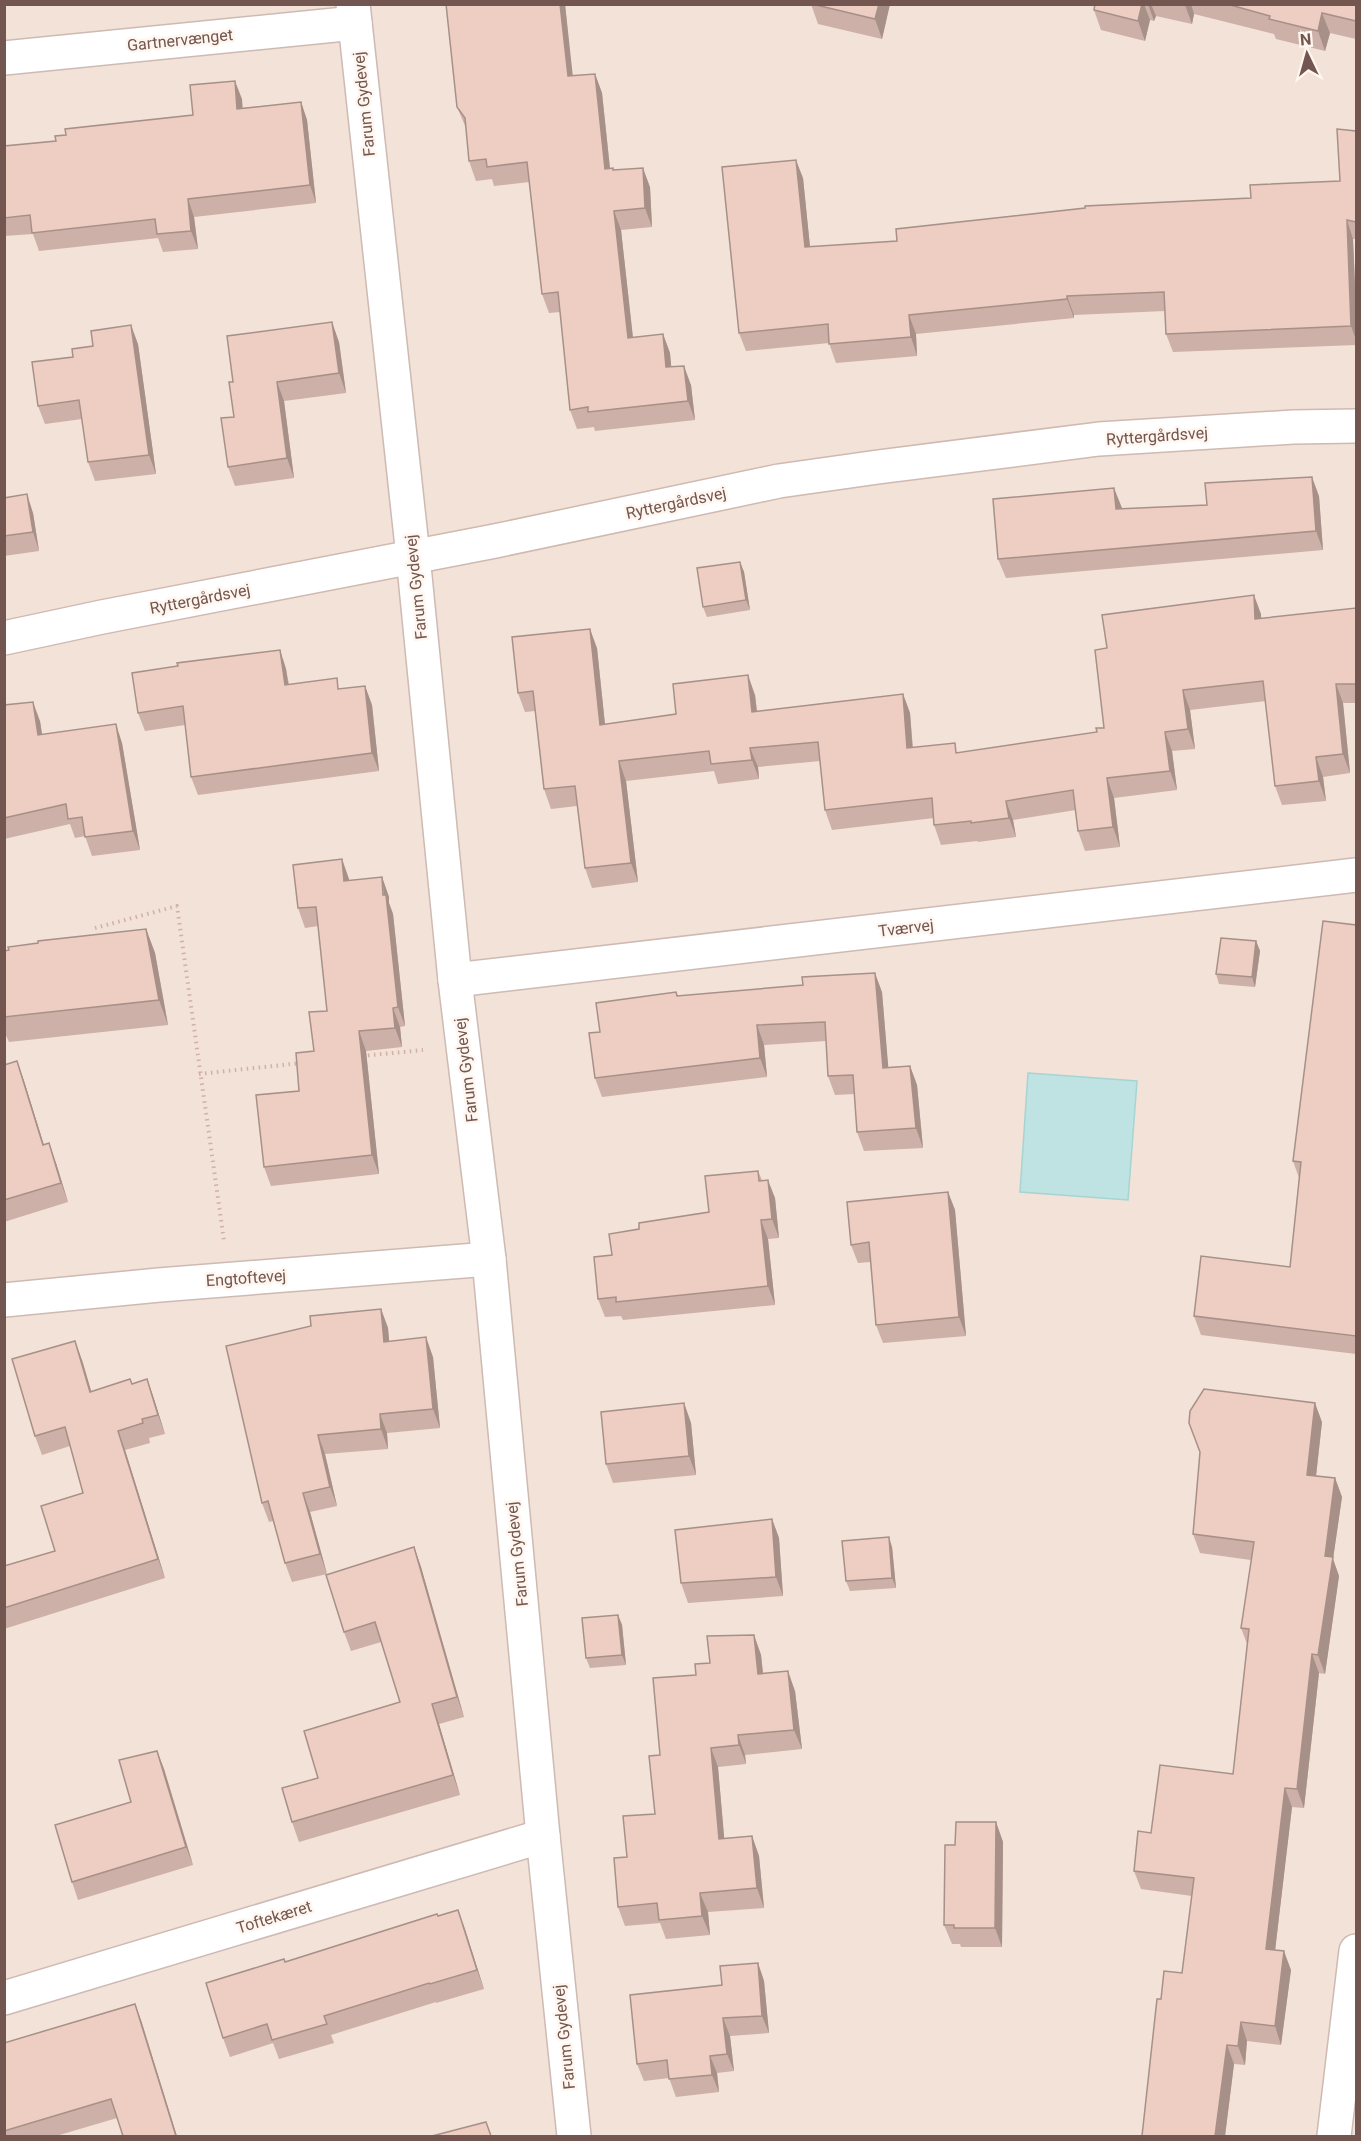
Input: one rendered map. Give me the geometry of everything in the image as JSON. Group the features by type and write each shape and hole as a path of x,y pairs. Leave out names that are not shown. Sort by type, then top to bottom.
{"street":[{"name":"Gartnervænget","path":"4,58 354,14"},
{"name":"Farum Gydevej","path":"354,14 413,556 455,980 489,1260 543,1836 574,2136"},
{"name":"Ryttergårdsvej","path":"4,638 779,481 1099,439 1356,426"},
{"name":"Tværvej","path":"455,980 1356,875"},
{"name":"Engtoftevej","path":"4,1300 159,1285 489,1260"},
{"name":"Toftekæret","path":"4,1998 543,1836"},
{"path":"1334,2136 1356,1951"}],"path":[{"path":"94,928 177,906 230,1280"},
{"path":"360,1056 463,1045"},
{"path":"199,1074 302,1062"}],"shaded area":[{"path":"5,5 1356,5 1356,2136 5,2136"}],"water":[{"path":"1028,1073 1137,1081 1128,1200 1020,1192"}],"building":[{"path":"446,4 560,4 568,76 595,74 605,169 643,168 645,208 614,211 628,338 663,334 666,367 684,366 688,401 588,412 588,407 570,410 558,292 542,294 527,162 487,167 486,159 469,161 465,118 457,107"},
{"path":"812,4 879,4 875,19"},
{"path":"1095,4 1142,4 1138,21 1094,10"},
{"path":"1227,4 1356,4 1356,21 1322,13 1318,31 1269,19 1270,16"},
{"path":"235,81 237,109 301,102 310,185 188,199 191,231 157,234 155,219 32,233 30,215 4,218 4,146 56,141 55,136 66,135 65,129 193,115 190,85"},
{"path":"1337,129 1356,131 1356,222 1347,220 1351,326 1166,334 1164,292 1067,296 1067,299 909,315 911,337 829,344 828,324 739,333 722,167 796,160 805,247 897,241 896,229 1085,208 1085,206 1251,198 1250,185 1340,181"},
{"path":"332,322 339,373 277,382 287,458 228,467 221,418 234,417 229,382 233,382 227,336"},
{"path":"131,325 149,455 88,462 79,400 38,406 32,362 73,357 72,349 93,346 91,331"},
{"path":"1312,477 1316,531 998,559 993,499 1114,488 1116,509 1207,505 1205,483"},
{"path":"27,494 33,532 4,536 4,498"},
{"path":"740,562 746,600 703,607 697,568"},
{"path":"1254,595 1255,619 1356,608 1356,684 1336,684 1343,754 1316,757 1319,781 1275,786 1263,681 1183,690 1188,729 1165,732 1170,771 1107,778 1113,827 1078,831 1073,790 1006,801 1009,818 971,823 971,821 934,825 932,798 825,810 818,742 750,748 752,760 711,764 709,751 619,761 631,863 585,868 575,786 544,789 533,691 518,693 512,637 590,629 600,725 676,714 673,684 748,675 752,712 903,694 907,748 955,743 956,753 1097,732 1096,728 1104,728 1095,650 1107,648 1102,615"},
{"path":"280,650 285,685 337,678 338,689 365,686 372,753 191,777 183,706 138,713 132,673 178,666 177,663"},
{"path":"33,702 38,735 116,724 133,831 85,837 82,817 68,819 66,804 4,818 4,705"},
{"path":"342,859 344,881 382,877 398,1007 393,1008 395,1028 359,1031 372,1155 264,1167 256,1095 299,1091 296,1053 314,1051 309,1012 327,1011 316,907 298,908 293,865"},
{"path":"1323,921 1356,925 1356,1336 1194,1316 1201,1256 1290,1267 1301,1162 1293,1161"},
{"path":"146,929 159,1000 4,1017 4,951 9,950 8,947 38,943 38,941"},
{"path":"1221,938 1256,941 1252,977 1216,974"},
{"path":"875,973 883,1068 910,1066 916,1128 857,1132 853,1075 828,1076 825,1022 757,1025 760,1058 595,1078 589,1033 600,1032 596,1003 676,992 677,996 803,985 802,977"},
{"path":"17,1061 43,1145 49,1143 61,1183 4,1200 4,1065"},
{"path":"758,1171 759,1181 768,1180 772,1219 761,1220 768,1286 616,1302 616,1297 598,1299 594,1257 612,1255 609,1234 639,1229 639,1223 709,1212 705,1176"},
{"path":"948,1192 959,1317 876,1325 869,1242 851,1245 847,1202"},
{"path":"381,1309 384,1342 426,1337 433,1409 380,1414 381,1429 318,1435 330,1487 303,1493 320,1554 285,1563 268,1501 262,1503 226,1346 311,1326 310,1316"},
{"path":"75,1341 90,1392 130,1379 132,1384 147,1379 158,1415 142,1419 143,1423 118,1431 158,1559 4,1608 4,1566 55,1551 41,1506 83,1493 65,1427 35,1436 12,1359"},
{"path":"1204,1389 1315,1403 1307,1475 1335,1478 1325,1556 1333,1557 1318,1655 1312,1654 1297,1789 1285,1788 1266,1949 1284,1951 1275,2026 1241,2022 1238,2046 1227,2045 1215,2136 1142,2136 1157,1999 1161,1999 1164,1971 1182,1973 1194,1878 1134,1871 1138,1831 1151,1833 1160,1765 1233,1774 1249,1629 1241,1628 1254,1542 1193,1534 1200,1452 1189,1423 1190,1411"},
{"path":"684,1403 689,1456 606,1464 601,1412"},
{"path":"772,1519 776,1577 681,1583 675,1530"},
{"path":"889,1537 892,1578 846,1581 842,1541"},
{"path":"414,1547 457,1697 432,1704 453,1775 292,1822 282,1788 318,1778 304,1731 400,1702 375,1622 344,1632 326,1575"},
{"path":"618,1615 622,1655 586,1658 582,1618"},
{"path":"754,1635 758,1674 788,1671 794,1730 738,1735 739,1745 711,1748 719,1839 752,1836 757,1888 700,1893 702,1916 659,1920 657,1903 618,1907 614,1858 627,1857 623,1816 655,1814 649,1756 660,1755 653,1678 696,1675 695,1664 710,1663 707,1636"},
{"path":"157,1751 186,1847 72,1882 55,1825 131,1802 119,1760"},
{"path":"956,1822 996,1822 995,1928 954,1928 954,1925 944,1925 945,1845 955,1845"},
{"path":"458,1910 477,1970 324,2016 327,2024 272,2040 267,2024 223,2038 206,1983 284,1959 285,1962 437,1914 438,1916"},
{"path":"758,1963 762,2016 723,2018 727,2054 710,2056 712,2075 669,2079 667,2060 637,2064 630,1995 722,1985 720,1966"},
{"path":"135,2004 176,2136 123,2136 111,2099 4,2131 4,2043"},
{"path":"486,2122 491,2136 432,2136"}]}
